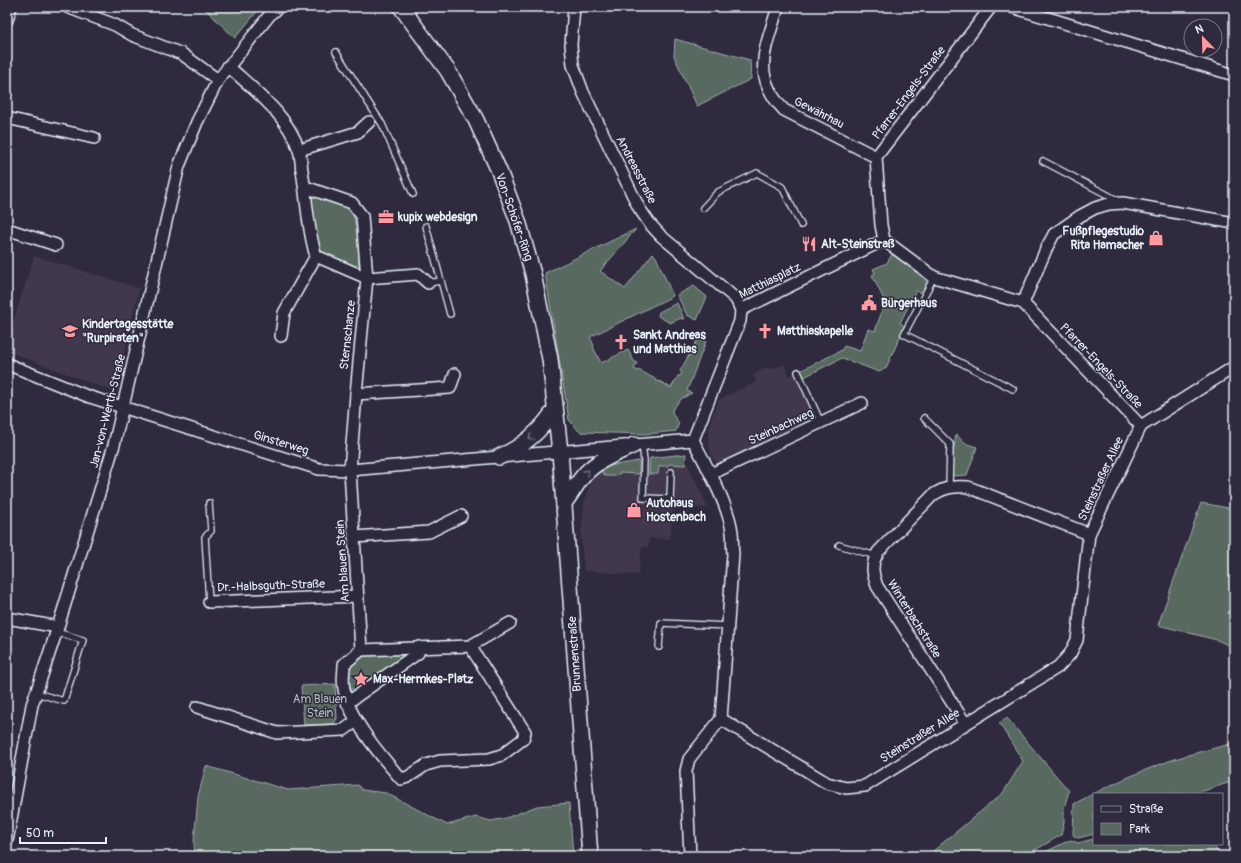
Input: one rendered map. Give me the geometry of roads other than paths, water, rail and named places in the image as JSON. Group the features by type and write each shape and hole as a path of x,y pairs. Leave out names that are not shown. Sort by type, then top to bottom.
{"main road":[{"name":"Von-Schöfer-Ring","path":"401,7 448,71 476,120 502,178 518,221 533,274 550,359 560,452"},
{"path":"499,457 532,437 547,422 555,409"},
{"path":"564,503 577,484 591,468 606,459 638,445"},
{"name":"Brunnenstraße","path":"560,452 590,856"}],"street":[{"path":"7,20 11,7"},
{"path":"67,7 115,25 132,35 182,54 218,80"},
{"name":"Andreasstraße","path":"574,7 571,45 573,65 583,92 639,208 650,224 661,236 736,299 741,310"},
{"name":"Gewährhau","path":"778,7 764,54 763,71 766,84 774,99 784,110 876,157"},
{"name":"Pfarrer-Engels-Straße","path":"991,7 876,157 881,225 884,240 934,277 1023,304 1141,426"},
{"path":"1012,7 1234,75"},
{"name":"Jan-von-Werth-Straße","path":"7,841 32,705 114,445 179,166 197,122 218,80 275,8"},
{"path":"228,66 269,104 290,130 299,150 311,240 316,256 284,314 281,336"},
{"path":"7,118 94,138"},
{"path":"299,150 358,132 372,118"},
{"name":"Sternschanze","path":"305,187 352,203 362,216 367,278 350,470"},
{"path":"1023,304 1046,247 1054,234 1080,216 1095,208 1110,204 1123,203 1234,223"},
{"path":"7,229 56,246"},
{"name":"Matthiasplatz","path":"693,440 734,347 741,310 884,240"},
{"path":"316,256 367,278 418,274 428,283"},
{"name":"Ginsterweg","path":"7,364 87,396 319,469 350,470 560,452"},
{"path":"1141,426 1234,367"},
{"path":"356,394 450,388 455,374"},
{"name":"Steinbachweg","path":"711,474 862,403"},
{"name":"Steinstraßer Allee","path":"721,719 827,783 846,788 865,786 1058,667 1070,654 1077,640 1089,534 1141,426"},
{"path":"560,452 693,440 711,474 726,510 732,531 733,554 721,719 689,759 686,771 690,856"},
{"name":"Am blauen Stein","path":"350,470 361,650"},
{"path":"876,556 878,552 933,495 943,488 954,486 968,487 1089,534"},
{"path":"354,537 429,532 461,516"},
{"name":"Winterbachstraße","path":"876,556 872,563 876,586 965,723"},
{"name":"Dr.-Halbsguth-Straße","path":"209,602 358,596"},
{"path":"7,618 57,629"},
{"path":"470,646 525,732 523,739 502,755 489,759 440,762 426,766 401,780 356,721 347,703 344,688 344,664 361,650 470,646 510,623"},
{"path":"347,703 418,653 419,647"},
{"path":"197,707 277,733 344,730 356,721"}],"lane":[{"path":"336,52 372,118 382,124 413,194"},
{"path":"1043,161 1123,203"},
{"path":"703,208 718,192 757,173 782,187 801,225"},
{"path":"426,226 450,314"},
{"path":"934,277 904,334 1013,389"},
{"path":"428,283 441,281"},
{"path":"798,372 821,422"},
{"path":"924,418 950,444 949,487"},
{"path":"638,445 644,460 643,498 670,499 671,472"},
{"path":"208,503 211,530 205,537 209,602"},
{"path":"839,545 876,556"},
{"path":"659,647 661,623 728,626"},
{"path":"36,693 64,702 83,640 57,629"}],"place":[{"name":"kupix webdesign","path":"386,217"},
{"name":"Fußpflegestudio Rita Hamacher","path":"1156,238"},
{"name":"Alt-Steinstraß","path":"809,244"},
{"name":"Bürgerhaus","path":"869,303"},
{"name":"Kindertagesstätte \"Rurpiraten\"","path":"70,331"},
{"name":"Matthiaskapelle","path":"765,331"},
{"name":"Sankt Andreas und Matthias","path":"621,342"},
{"name":"Autohaus Hostenbach","path":"634,510"},
{"name":"Max-Hermkes-Platz","path":"361,679"}],"park label":[{"name":"Am Blauen Stein","path":"320,706"}]}
